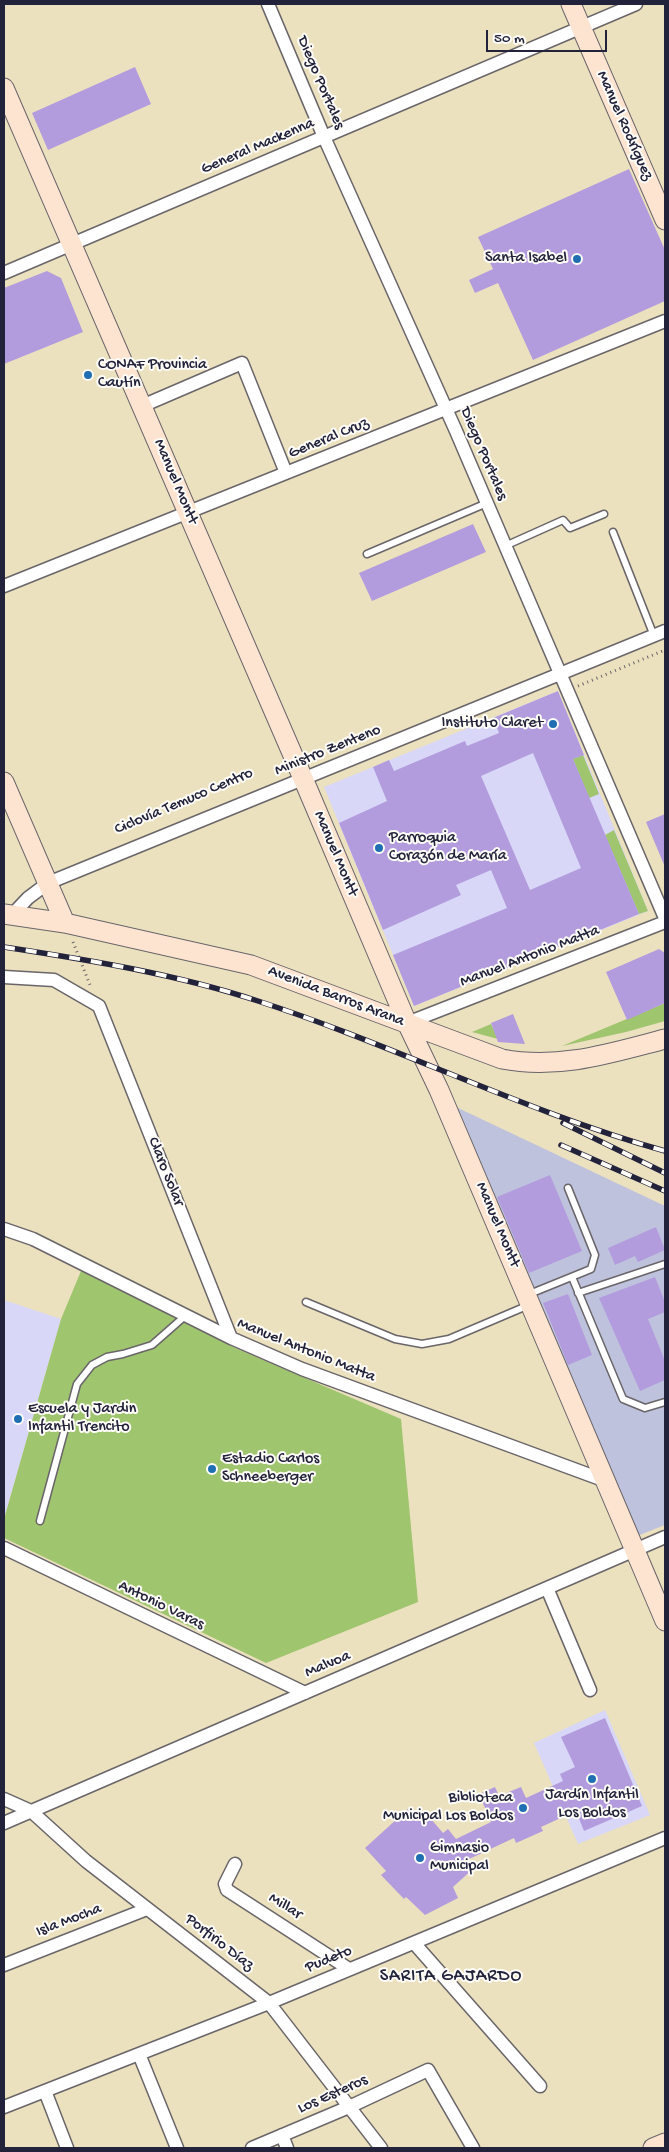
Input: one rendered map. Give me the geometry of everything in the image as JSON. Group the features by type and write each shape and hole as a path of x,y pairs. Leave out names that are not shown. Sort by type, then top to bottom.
{"street":[{"name":"Diego Portales","path":"268,4 324,136 447,409 665,920"},
{"name":"Manuel Rodríguez","path":"571,4 665,220"},
{"name":"General Mackenna","path":"4,273 636,4"},
{"name":"Manuel Montt","path":"4,88 304,779 407,1023 439,1090 665,1621"},
{"name":"General Cruz","path":"4,586 665,321"},
{"path":"142,406 242,363 286,473"},
{"name":"Ministro Zenteno","path":"8,914 48,883 659,634"},
{"path":"4,782 65,923"},
{"name":"Avenida Barros Arana","path":"8,914 65,923 251,965 502,1059 538,1064 578,1060 665,1039"},
{"name":"Manuel Antonio Matta","path":"407,1023 665,920"},
{"path":"4,977 54,980 99,1006"},
{"name":"Claro Solar","path":"99,1006 231,1338"},
{"name":"Manuel Antonio Matta","path":"4,1229 33,1239 231,1338 392,1404 606,1481"},
{"name":"Malvoa","path":"4,1823 665,1537"},
{"name":"Antonio Varas","path":"4,1548 305,1693"},
{"path":"547,1588 590,1690"},
{"name":"Porfirio Díaz","path":"4,1799 31,1811 65,1843 269,2003 381,2148"},
{"name":"Pudeto","path":"4,2107 269,2003 665,1838"},
{"name":"Millar","path":"234,1864 224,1884 227,1890 349,1969"},
{"name":"Isla Mocha","path":"4,1964 147,1908"},
{"path":"414,1943 540,2086"},
{"path":"138,2054 177,2148"},
{"name":"Los Esteros","path":"252,2148 349,2107 428,2070 473,2148"},
{"path":"45,2091 67,2148"},
{"path":"282,2136 287,2148"},
{"path":"653,2148 665,2143"}],"lane":[{"path":"368,554 487,503"},
{"path":"505,546 564,520 570,528 604,514"},
{"path":"612,532 659,634"},
{"path":"306,1302 395,1339 422,1344 449,1339 591,1269 595,1255 568,1188"},
{"path":"578,1293 665,1264"},
{"path":"572,1277 623,1399 644,1408 665,1402"},
{"path":"40,1521 77,1384 92,1364 107,1357 152,1345 186,1316"}],"path":[{"path":"65,923 99,1006"}],"shaded area":[{"path":"558,691 648,911 414,1006 324,787"},
{"path":"456,1107 665,1206 665,1525 637,1536"},
{"name":"Escuela y Jardin Infantil Trencito","path":"4,1300 61,1319 4,1519"},
{"name":"Jardín Infantil Los Boldos","path":"605,1710 650,1815 578,1844 534,1743"}],"green space":[{"path":"583,755 599,794 589,798 573,759"},
{"path":"614,830 648,911 639,914 605,835"},
{"path":"665,1003 665,1021 562,1046"},
{"path":"491,1024 498,1039 472,1032"},
{"name":"Estadio Carlos Schneeberger","path":"81,1271 235,1348 401,1419 418,1602 266,1663 4,1538 4,1519 61,1319"}],"building":[{"path":"135,67 151,104 48,150 32,113"},
{"name":"Santa Isabel","path":"629,169 665,250 665,301 533,360 498,283 475,293 469,280 493,269 478,237"},
{"path":"47,271 61,278 83,332 4,364 4,288"},
{"path":"473,524 486,552 372,601 359,573"},
{"path":"558,691 584,755 573,759 639,914 414,1006 393,955 507,908 491,870 456,885 461,895 383,930 339,823 387,801 373,767 389,760 394,771 465,741 467,746 499,733 493,718","holes":["533,753 581,868 530,890 481,776"]},
{"path":"665,814 665,867 646,822"},
{"path":"659,949 665,953 665,1003 627,1020 606,972"},
{"path":"513,1014 525,1044 498,1042 491,1023"},
{"path":"550,1175 582,1251 529,1273 497,1197"},
{"path":"656,1227 665,1250 638,1262 635,1256 615,1265 608,1248"},
{"path":"655,1277 665,1302 665,1312 648,1319 665,1361 665,1380 640,1391 599,1298"},
{"path":"568,1294 592,1355 568,1365 543,1303"},
{"path":"605,1718 642,1806 584,1831 576,1811 541,1827 543,1831 516,1843 514,1838 467,1860 474,1868 453,1887 458,1898 425,1915 406,1897 404,1899 381,1875 386,1871 365,1848 409,1808 418,1818 425,1812 443,1833 448,1829 456,1839 491,1822 479,1794 495,1787 499,1796 521,1787 526,1798 563,1781 560,1774 575,1767 561,1737"}],"railway":[{"path":"4,947 164,975 227,991 360,1038 562,1117 665,1151"},
{"path":"563,1123 665,1173"},
{"path":"561,1145 665,1191"}],"place":[{"name":"Santa Isabel","path":"577,259"},
{"name":"CONAF Provincia Cautín","path":"88,375"},
{"name":"Instituto Claret","path":"553,724"},
{"name":"Parroquia Corazón de María","path":"379,848"},
{"name":"Escuela y Jardin Infantil Trencito","path":"18,1419"},
{"name":"Estadio Carlos Schneeberger","path":"212,1469"},
{"name":"Jardín Infantil Los Boldos","path":"592,1779"},
{"name":"Biblioteca Municipal Los Boldos","path":"523,1808"},
{"name":"Gimnasio Municipal","path":"420,1858"}],"district":[{"name":"SARITA GAJARDO","path":"451,1977"}]}
